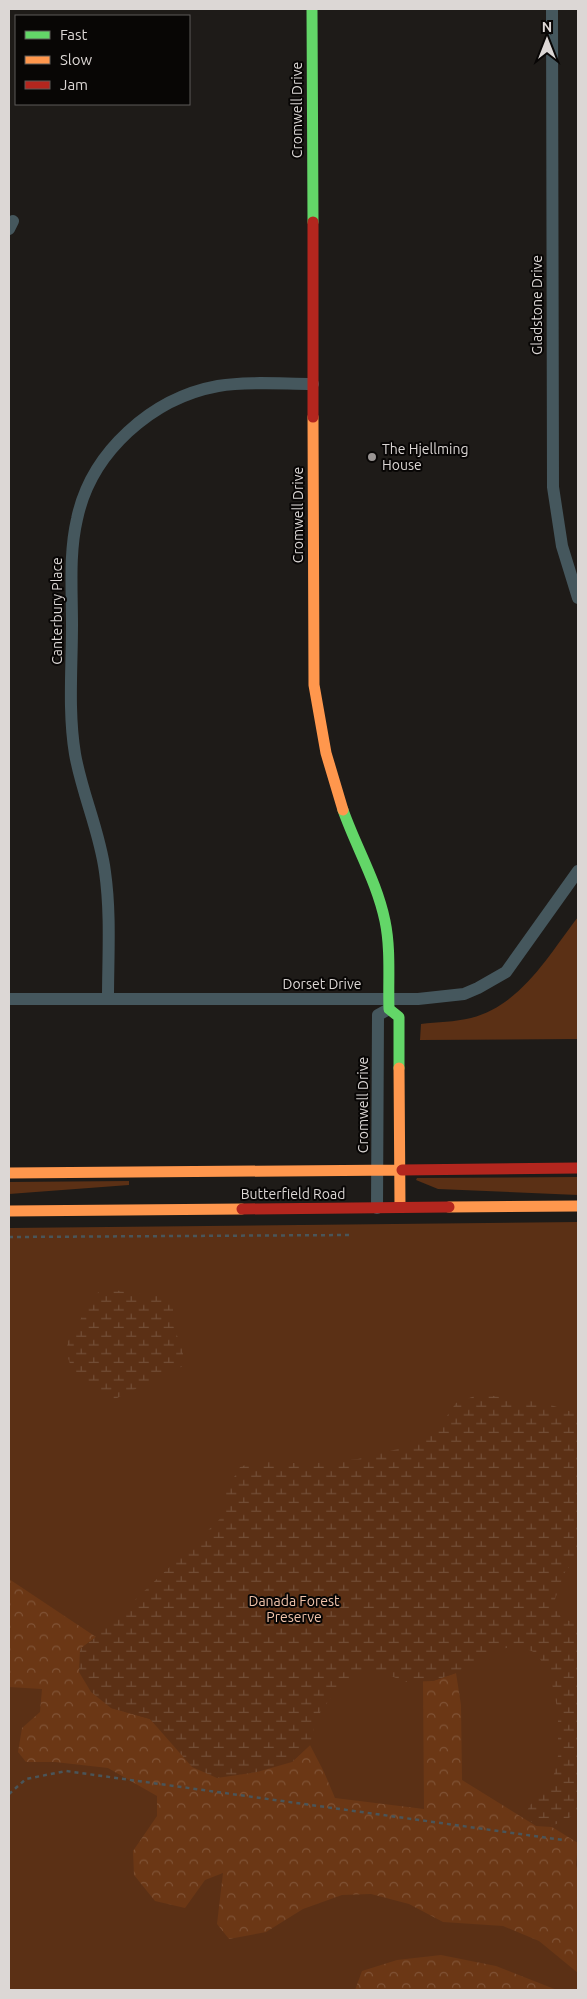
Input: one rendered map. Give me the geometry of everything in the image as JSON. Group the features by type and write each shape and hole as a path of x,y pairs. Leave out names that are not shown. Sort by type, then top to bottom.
{"street":[{"name":"Cromwell Drive","path":"312,9 313,658 316,709 324,749 334,784 381,906 388,940 389,1004 399,1016 400,1208"},
{"name":"Gladstone Drive","path":"552,9 553,480 562,546 578,598"},
{"name":"Canterbury Place","path":"108,998 108,903 105,873 102,854 79,771 73,735 72,560 77,517 94,475 124,433 170,402 201,390 230,385 312,384"},
{"name":"Dorset Drive","path":"9,999 108,998 389,1004 464,994 506,972 578,872"},
{"name":"Cromwell Drive","path":"376,1208 378,1015 389,1004"},
{"name":"Butterfield Road","path":"9,1173 578,1168"},
{"name":"Butterfield Road","path":"9,1211 578,1206"}],"path":[{"path":"9,1237 351,1235"},
{"path":"9,1794 26,1779 66,1771 563,1840"}],"green space":[{"path":"578,917 578,1039 420,1040 421,1024 471,1018 489,1012 505,1002 532,977"},
{"path":"578,1177 578,1195 438,1189 416,1180 417,1178"},
{"path":"129,1181 129,1185 9,1194 9,1182"},
{"name":"Danada Forest Preserve","path":"578,1222 578,1990 9,1990 9,1228"},
{"path":"105,1289 159,1296 173,1304 173,1325 183,1351 183,1366 115,1399 94,1389 77,1375 71,1366 67,1345 71,1333 82,1317 88,1298"},
{"path":"480,1394 545,1403 578,1414 578,1556 565,1572 554,1602 561,1618 578,1624 578,1812 558,1824 545,1826 524,1817 530,1805 552,1783 558,1756 558,1712 550,1674 536,1653 517,1645 484,1654 456,1673 433,1681 406,1682 376,1670 354,1675 335,1692 317,1717 310,1745 292,1762 257,1772 217,1778 192,1767 150,1719 111,1708 91,1692 79,1672 80,1649 96,1637 222,1517 226,1491 240,1467 259,1460 305,1464 358,1459 406,1447 437,1430 456,1403"},
{"path":"9,1579 96,1637 80,1649 111,1708 150,1719 170,1740 292,1762 310,1745 335,1798 424,1809 423,1681 433,1681 456,1673 461,1705 462,1780 536,1826 552,1827 578,1843 576,1865 578,1872 578,1973 539,1941 503,1926 443,1922 409,1904 371,1894 342,1895 303,1909 266,1932 229,1939 217,1924 223,1873 205,1880 185,1908 155,1901 134,1875 133,1851 157,1816 157,1796 108,1768 55,1762 26,1762 18,1752 22,1728 40,1712 42,1689 9,1687"},
{"path":"441,1955 496,1966 557,1990 355,1990 362,1971 397,1960"}],"traffic: fast":[{"path":"312,9 313,222"},
{"path":"343,810 372,878 385,921 389,954 389,1009 399,1017 399,1068"}],"traffic: slow":[{"path":"313,417 314,685 326,753 343,810"},
{"path":"399,1068 400,1207"},
{"path":"9,1173 402,1170"},
{"path":"449,1207 578,1206"},
{"path":"9,1211 242,1209"}],"traffic: jam":[{"path":"313,222 313,417"},
{"path":"402,1170 578,1168"},
{"path":"242,1209 449,1207"}],"place":[{"name":"The Hjellming House","path":"372,457"}]}
